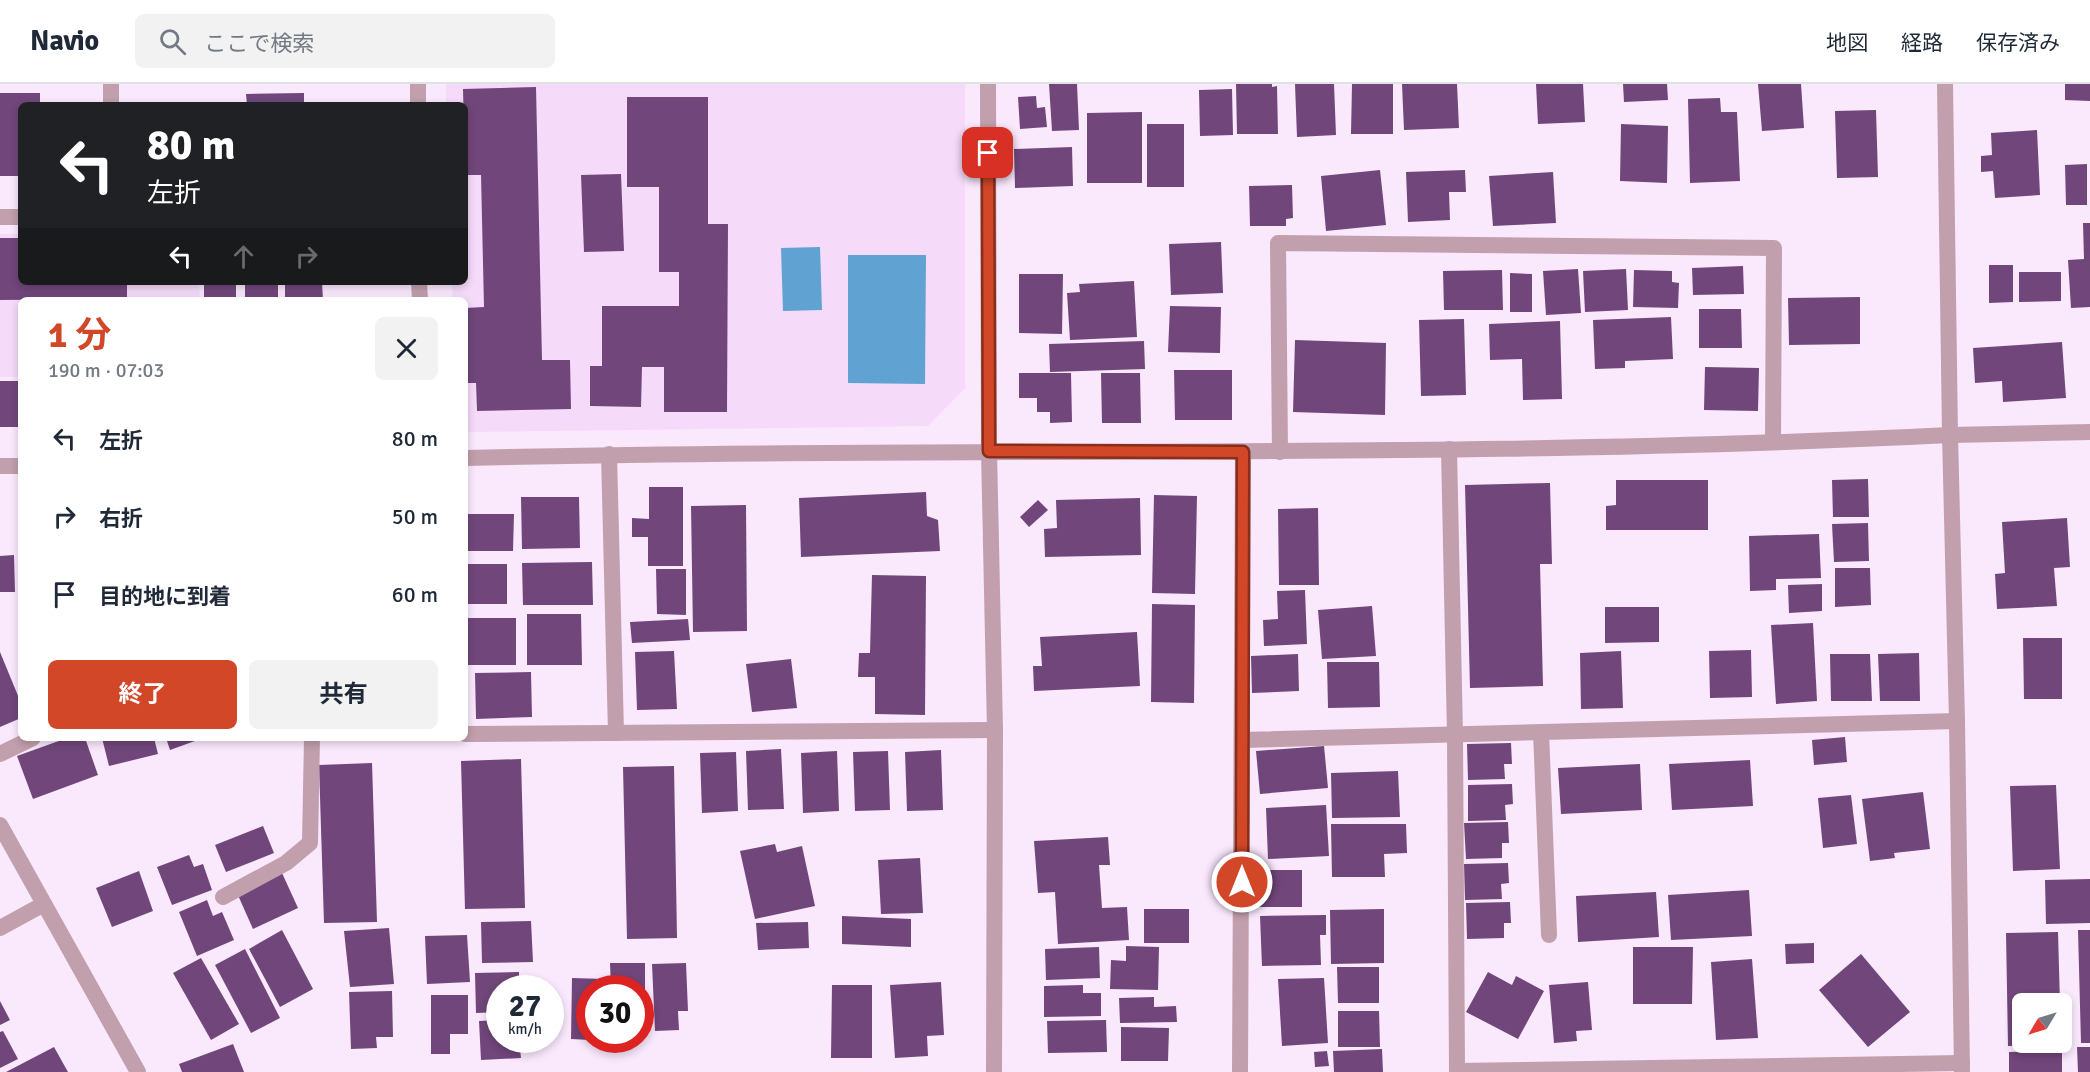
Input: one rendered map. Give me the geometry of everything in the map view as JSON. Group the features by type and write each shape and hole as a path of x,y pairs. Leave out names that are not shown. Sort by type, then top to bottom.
{"street":[{"path":"111,84 111,102"},
{"path":"418,84 418,102"},
{"path":"988,84 989,451 995,730 994,1072"},
{"path":"1449,449 1455,735 1457,1072 1962,1068 1945,84"},
{"path":"0,217 18,217"},
{"path":"1280,452 1278,243 1774,248 1773,442"},
{"path":"468,458 609,454 989,451 1280,452 1773,442 2090,432"},
{"path":"1240,1072 1243,452"},
{"path":"609,454 616,733"},
{"path":"0,466 18,466"},
{"path":"1242,740 1957,721"},
{"path":"468,734 995,730"},
{"path":"1541,732 1549,935"},
{"path":"0,754 27,741"},
{"path":"224,897 286,863 310,843 312,741"},
{"path":"0,825 138,1072"},
{"path":"0,928 44,904"}],"shaded area":[{"path":"446,84 965,84 965,388 928,426 468,432 468,297 453,297 452,285 468,285 468,102 446,102"},
{"path":"0,234 18,234 18,285 199,285 200,297 18,297 18,377 0,377"}],"water":[{"path":"820,247 822,310 783,311 781,248"},
{"path":"848,255 926,255 925,384 848,383"}],"building":[{"path":"1049,84 1077,84 1079,130 1052,131"},
{"path":"1236,84 1277,86 1278,134 1237,134"},
{"path":"1295,84 1334,84 1336,135 1297,137"},
{"path":"1352,84 1393,84 1393,134 1351,134"},
{"path":"1402,84 1457,84 1459,128 1404,130"},
{"path":"1536,84 1583,84 1585,122 1538,124"},
{"path":"1623,84 1667,84 1668,100 1624,102"},
{"path":"1758,84 1801,84 1804,128 1762,131"},
{"path":"2065,84 2090,84 2090,101 2065,100"},
{"path":"536,87 542,360 570,360 571,409 477,411 476,383 468,383 468,308 484,307 481,175 468,175 468,102 463,102 463,89"},
{"path":"1232,89 1233,135 1200,136 1199,90"},
{"path":"0,93 40,93 40,102 18,102 18,176 0,176"},
{"path":"304,93 304,102 247,102 246,94"},
{"path":"1036,96 1037,108 1045,107 1047,127 1020,129 1018,97"},
{"path":"627,97 708,97 708,224 728,224 727,412 664,412 664,367 642,367 641,407 590,406 590,366 602,366 602,306 679,306 679,272 659,272 659,187 627,187"},
{"path":"1720,98 1721,112 1737,112 1740,181 1690,183 1688,99"},
{"path":"1876,110 1878,177 1837,178 1835,111"},
{"path":"1142,112 1142,183 1087,183 1087,113"},
{"path":"1147,124 1184,124 1184,187 1147,187"},
{"path":"1621,124 1668,126 1667,183 1620,181"},
{"path":"2037,130 2040,195 1995,198 1993,171 1981,172 1981,156 1992,155 1991,133"},
{"path":"1072,147 1073,186 1015,188 1014,149"},
{"path":"2087,164 2087,205 2066,205 2065,165"},
{"path":"1380,170 1386,225 1326,231 1321,176"},
{"path":"1465,170 1466,192 1449,192 1450,220 1408,222 1406,172"},
{"path":"1553,172 1556,223 1493,226 1489,176"},
{"path":"621,174 624,251 584,252 581,175"},
{"path":"1292,185 1293,218 1286,219 1286,226 1250,226 1249,186"},
{"path":"2083,223 2090,223 2090,307 2071,308 2068,260 2084,259"},
{"path":"0,238 18,238 18,285 127,285 127,297 18,297 18,300 0,300"},
{"path":"1221,242 1223,293 1171,295 1169,244"},
{"path":"1989,265 2013,265 2013,302 1989,303"},
{"path":"1743,266 1744,294 1693,295 1692,268"},
{"path":"1578,269 1581,313 1546,315 1543,271"},
{"path":"1626,269 1628,310 1585,312 1583,271"},
{"path":"1502,270 1503,310 1444,310 1443,271"},
{"path":"1634,270 1672,271 1672,282 1679,283 1678,308 1633,307"},
{"path":"2019,272 2061,272 2061,301 2019,302"},
{"path":"1510,273 1532,274 1532,312 1510,312"},
{"path":"1019,274 1063,274 1062,334 1019,333"},
{"path":"1134,281 1137,337 1070,340 1067,293 1080,292 1079,284"},
{"path":"204,285 236,285 236,297 204,297"},
{"path":"245,285 278,285 278,297 245,297"},
{"path":"285,285 322,285 323,297 285,297"},
{"path":"1860,297 1860,344 1789,345 1788,298"},
{"path":"1170,306 1221,307 1220,353 1168,352"},
{"path":"1699,309 1741,309 1742,348 1699,348"},
{"path":"1671,317 1673,359 1625,361 1625,368 1595,369 1593,320"},
{"path":"1464,319 1466,395 1421,396 1419,320"},
{"path":"1560,321 1562,399 1523,400 1522,359 1490,360 1489,324"},
{"path":"1295,340 1386,343 1385,415 1293,412"},
{"path":"1144,341 1145,369 1050,372 1049,344"},
{"path":"2062,342 2066,398 2003,402 2002,381 1975,383 1973,348"},
{"path":"1705,367 1759,368 1758,411 1704,410"},
{"path":"1174,370 1232,370 1232,420 1175,420"},
{"path":"1019,373 1071,373 1072,422 1050,423 1050,412 1037,412 1037,398 1019,398"},
{"path":"1101,373 1140,373 1141,423 1102,423"},
{"path":"0,381 18,381 18,427 0,427"},
{"path":"1868,479 1869,517 1833,517 1832,480"},
{"path":"1616,480 1708,480 1708,530 1606,530 1606,506 1616,505"},
{"path":"1550,483 1552,564 1540,564 1543,686 1470,688 1465,485"},
{"path":"649,487 683,487 683,566 648,566 648,537 632,537 632,518 649,519"},
{"path":"926,492 927,516 938,520 940,551 801,557 799,498"},
{"path":"1154,495 1197,496 1195,594 1152,593"},
{"path":"521,497 579,497 580,548 522,549"},
{"path":"1140,498 1141,555 1045,557 1044,529 1057,528 1056,500"},
{"path":"1038,500 1048,510 1029,527 1020,517"},
{"path":"746,505 747,631 693,632 691,506"},
{"path":"1318,508 1319,585 1279,585 1278,509"},
{"path":"468,514 514,514 513,551 468,551"},
{"path":"2067,518 2070,567 2054,568 2057,606 1997,609 1995,574 2005,573 2002,522"},
{"path":"1868,523 1869,561 1834,562 1832,524"},
{"path":"1819,534 1821,578 1776,579 1776,590 1750,591 1749,536"},
{"path":"14,555 15,592 0,592 0,556"},
{"path":"592,562 593,605 523,605 522,563"},
{"path":"468,564 507,564 507,604 468,604"},
{"path":"1835,568 1870,568 1871,605 1835,607"},
{"path":"656,569 686,569 686,615 657,614"},
{"path":"872,575 926,576 925,715 875,714 875,677 858,677 859,653 870,653"},
{"path":"1822,584 1822,611 1789,613 1788,585"},
{"path":"1305,590 1307,644 1264,646 1263,620 1278,619 1277,591"},
{"path":"1152,604 1195,605 1194,703 1151,702"},
{"path":"1372,606 1376,656 1322,659 1318,610"},
{"path":"1605,607 1659,607 1659,642 1605,643"},
{"path":"527,614 581,614 582,665 527,665"},
{"path":"468,618 516,618 516,665 468,665"},
{"path":"688,619 690,640 632,643 630,622"},
{"path":"1813,623 1817,701 1776,704 1771,625"},
{"path":"1137,632 1140,686 1034,691 1033,666 1042,666 1040,637"},
{"path":"2023,638 2062,638 2062,699 2024,699"},
{"path":"1751,650 1752,697 1710,698 1709,651"},
{"path":"674,651 677,709 637,710 635,652"},
{"path":"1621,651 1623,708 1581,709 1580,653"},
{"path":"0,652 18,696 18,719 0,727"},
{"path":"1919,653 1920,701 1880,701 1878,654"},
{"path":"1298,654 1299,691 1252,693 1251,656"},
{"path":"1830,654 1870,654 1872,701 1831,701"},
{"path":"791,659 797,708 752,712 746,664"},
{"path":"1327,662 1379,662 1380,707 1328,708"},
{"path":"531,672 532,717 476,719 475,673"},
{"path":"1845,737 1847,762 1814,765 1812,740"},
{"path":"59,741 86,741 98,775 33,799 17,756"},
{"path":"103,741 155,741 158,754 109,766"},
{"path":"167,741 195,741 170,750"},
{"path":"1511,743 1512,764 1504,764 1505,779 1468,780 1467,744"},
{"path":"1324,746 1328,788 1260,794 1256,751"},
{"path":"781,749 784,809 748,810 746,751"},
{"path":"941,750 943,810 907,811 905,752"},
{"path":"837,751 839,811 803,813 801,753"},
{"path":"888,751 890,810 855,811 853,752"},
{"path":"736,752 738,811 702,813 700,753"},
{"path":"521,759 525,908 465,909 461,761"},
{"path":"1750,760 1753,806 1672,810 1669,764"},
{"path":"372,763 377,922 324,923 319,765"},
{"path":"1640,764 1642,810 1561,814 1558,768"},
{"path":"674,766 677,938 627,939 623,767"},
{"path":"1398,771 1400,817 1332,818 1331,773"},
{"path":"1512,784 1513,804 1505,805 1506,820 1468,821 1468,785"},
{"path":"2056,785 2060,869 2013,871 2010,786"},
{"path":"1923,792 1930,849 1894,853 1895,858 1870,861 1862,799"},
{"path":"1851,795 1857,844 1823,848 1818,798"},
{"path":"1326,805 1329,856 1268,859 1266,808"},
{"path":"1508,822 1509,843 1502,843 1502,858 1466,859 1464,823"},
{"path":"1331,824 1406,824 1407,853 1384,854 1385,877 1332,877"},
{"path":"263,826 274,853 226,872 215,845"},
{"path":"1108,837 1110,865 1099,865 1102,908 1127,907 1129,940 1058,944 1055,892 1038,893 1034,841"},
{"path":"775,844 777,852 802,846 815,906 755,919 740,851"},
{"path":"189,855 194,867 203,864 212,890 172,905 157,867"},
{"path":"920,858 923,913 881,914 878,860"},
{"path":"1508,863 1509,883 1501,884 1502,899 1465,900 1464,864"},
{"path":"1255,870 1302,870 1302,907 1255,907"},
{"path":"139,871 153,911 112,927 96,888"},
{"path":"282,873 298,908 253,929 237,893"},
{"path":"2090,879 2090,923 2046,924 2045,880"},
{"path":"1749,890 1752,936 1671,940 1668,895"},
{"path":"1656,892 1659,937 1578,942 1576,896"},
{"path":"207,900 213,916 222,912 234,940 197,956 179,912"},
{"path":"1510,902 1511,923 1504,923 1504,938 1467,939 1466,903"},
{"path":"1144,909 1189,909 1189,943 1144,943"},
{"path":"1384,909 1384,963 1331,964 1330,910"},
{"path":"1326,915 1326,935 1320,935 1321,965 1262,966 1260,916"},
{"path":"842,916 911,919 911,947 842,944"},
{"path":"531,921 533,962 482,963 481,922"},
{"path":"808,922 809,948 758,950 756,923"},
{"path":"389,928 394,984 350,987 344,931"},
{"path":"282,930 313,989 280,1007 249,949"},
{"path":"2078,930 2090,930 2090,1043 2081,1043"},
{"path":"2058,932 2060,993 2012,993 2012,1046 2008,1046 2006,933"},
{"path":"467,935 470,982 427,984 425,936"},
{"path":"1814,943 1814,963 1786,964 1785,944"},
{"path":"1126,946 1159,947 1158,990 1110,989 1111,960 1126,961"},
{"path":"1099,947 1100,978 1046,980 1045,949"},
{"path":"1633,947 1693,947 1692,1004 1633,1004"},
{"path":"245,949 280,1018 251,1033 215,965"},
{"path":"1861,954 1910,1012 1868,1047 1819,990"},
{"path":"201,958 239,1024 211,1040 173,973"},
{"path":"1752,959 1758,1038 1716,1040 1711,962"},
{"path":"610,963 645,963 645,975 610,975"},
{"path":"686,963 688,1011 678,1011 679,1030 655,1031 652,964"},
{"path":"1337,967 1379,967 1379,1003 1338,1003"},
{"path":"519,972 519,975 486,975 486,1013 476,1013 475,973"},
{"path":"1488,972 1512,985 1516,976 1544,991 1518,1039 1466,1012"},
{"path":"572,978 576,978 576,1039 571,1039"},
{"path":"1324,978 1328,1043 1282,1046 1278,979"},
{"path":"941,982 944,1035 927,1036 928,1056 895,1058 890,985"},
{"path":"1588,982 1592,1030 1576,1031 1577,1041 1554,1043 1549,985"},
{"path":"832,985 872,985 872,1058 831,1058"},
{"path":"1083,985 1083,993 1101,993 1101,1016 1044,1017 1044,986"},
{"path":"392,991 393,1037 376,1037 377,1048 351,1049 349,992"},
{"path":"431,995 468,995 468,1034 450,1034 450,1054 431,1054"},
{"path":"1154,997 1154,1007 1176,1006 1177,1022 1120,1023 1119,998"},
{"path":"0,1001 10,1020 0,1025"},
{"path":"1338,1011 1379,1011 1380,1047 1338,1047"},
{"path":"1106,1020 1107,1052 1048,1053 1047,1021"},
{"path":"479,1021 486,1021 486,1053 520,1053 521,1058 481,1060"},
{"path":"1121,1027 1169,1028 1168,1061 1121,1061"},
{"path":"3,1031 18,1059 0,1068 0,1032"},
{"path":"233,1044 244,1072 182,1072 179,1064"},
{"path":"54,1047 68,1072 6,1072"},
{"path":"2077,1047 2090,1047 2090,1072 2078,1072"},
{"path":"1382,1049 1383,1072 1334,1072 1333,1051"},
{"path":"1327,1051 1329,1066 1315,1067 1314,1052"},
{"path":"2009,1052 2062,1053 2062,1072 2009,1072"}],"route":[{"path":"988,153 989,451 1243,452 1242,882"}]}
